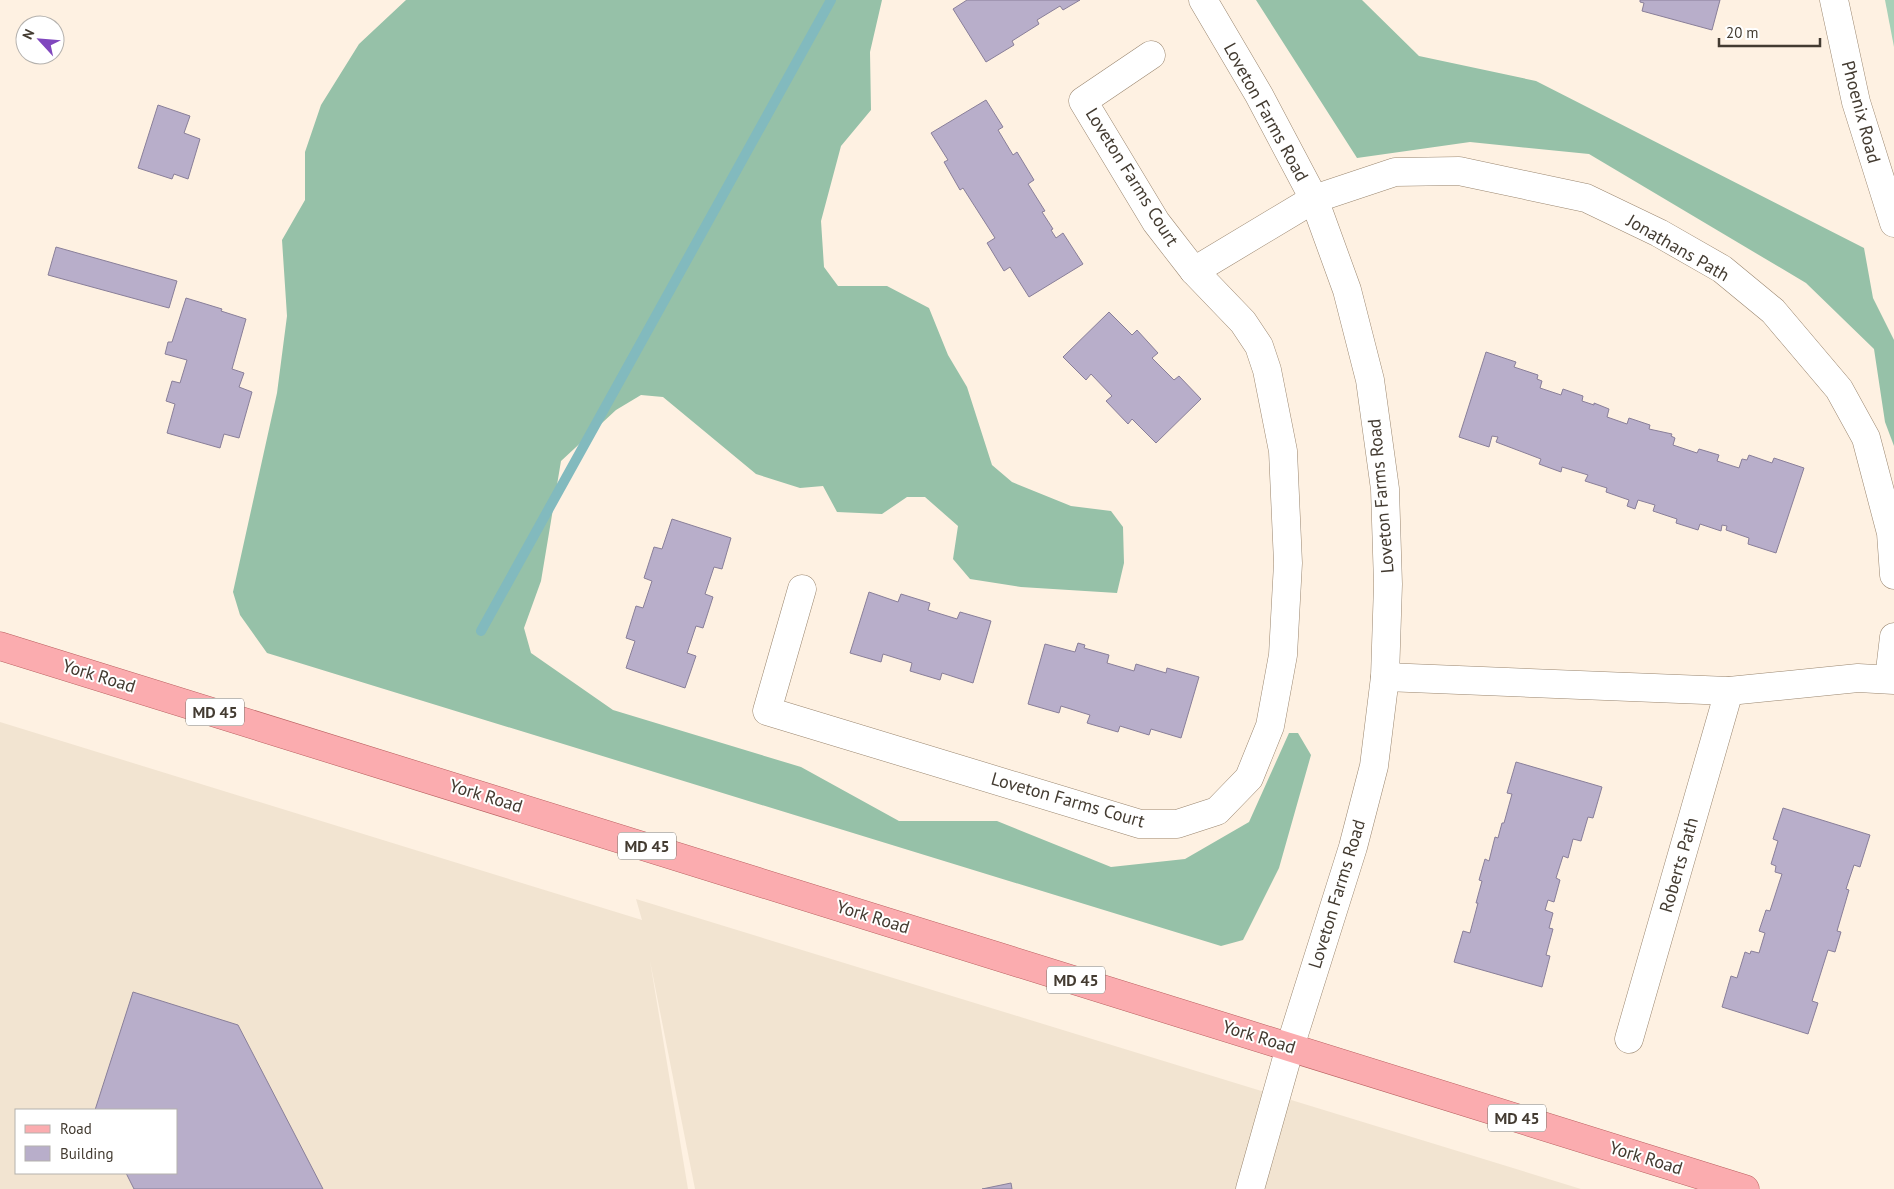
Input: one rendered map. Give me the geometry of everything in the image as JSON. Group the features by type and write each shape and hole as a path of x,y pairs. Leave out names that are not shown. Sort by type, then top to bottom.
{"main road":[{"name":"York Road","path":"0,646 1745,1189"}],"street":[{"name":"Loveton Farms Road","path":"1203,0 1259,95 1314,199 1347,290 1370,380 1385,499 1388,584 1385,677 1374,766 1358,829 1290,1046 1250,1189"},
{"name":"Phoenix Road","path":"1834,0 1856,102 1894,222"},
{"name":"Loveton Farms Court","path":"802,589 767,711 1140,824 1177,824 1217,811 1249,778 1270,726 1282,655 1288,563 1283,452 1267,370 1259,346 1243,322 1194,271 1156,222 1083,101 1151,55"},
{"name":"Jonathans Path","path":"1314,199 1396,172 1459,171 1586,198 1660,233 1722,269 1773,311 1844,397 1866,438 1891,533 1894,575"},
{"path":"1194,271 1314,199"},
{"path":"1385,677 1729,691 1858,678 1892,680 1894,637"},
{"name":"Roberts Path","path":"1628,1039 1729,691"}],"shaded area":[{"path":"0,722 642,920 636,899 1581,1189 695,1189 650,961 688,1189 0,1189"}],"green space":[{"path":"406,0 882,0 870,52 871,110 841,146 821,221 824,267 838,286 887,286 929,308 948,355 967,387 992,465 1012,482 1071,506 1111,511 1123,527 1124,563 1117,593 1021,587 970,579 953,559 958,526 925,497 907,497 882,514 837,512 823,486 800,488 756,474 663,397 641,395 616,410 561,461 541,581 524,628 531,653 613,710 801,767 899,821 997,821 1111,867 1185,859 1249,822 1289,733 1298,733 1311,755 1279,868 1243,940 1221,946 267,653 240,615 233,592 277,393 287,316 282,240 305,200 305,152 321,105 359,44"},
{"path":"1256,0 1362,0 1419,56 1536,81 1864,248 1873,298 1894,340 1894,446 1885,422 1874,349 1806,283 1589,154 1470,142 1357,158"},
{"path":"1885,0 1894,0 1894,47"}],"building":[{"path":"967,0 1080,0 1063,10 1060,6 1037,20 1039,24 1012,41 1014,45 986,62 953,9"},
{"path":"1640,0 1720,0 1712,30 1642,11 1644,3 1640,2"},
{"path":"986,100 1003,127 998,130 1013,155 1017,152 1034,180 1028,184 1045,211 1042,212 1053,229 1051,230 1056,238 1063,233 1083,264 1029,297 1010,267 1004,271 987,243 995,238 963,188 960,190 944,162 948,160 931,133"},
{"path":"158,105 190,116 184,133 200,139 188,179 174,174 172,179 138,168"},
{"path":"56,247 177,281 169,308 48,275"},
{"path":"186,298 222,309 221,311 246,319 232,369 244,373 239,387 252,392 239,438 224,434 220,448 167,433 175,404 166,401 172,381 180,383 187,360 165,354 168,342 172,342"},
{"path":"1109,312 1132,335 1137,330 1158,353 1152,358 1174,380 1179,376 1201,399 1156,443 1132,419 1128,424 1106,401 1112,396 1091,374 1086,380 1063,357"},
{"path":"1486,352 1516,362 1514,367 1538,375 1537,379 1542,381 1540,388 1561,395 1563,389 1583,396 1582,401 1609,409 1607,417 1627,424 1629,418 1650,425 1649,429 1672,434 1671,436 1675,438 1673,445 1697,453 1699,449 1719,455 1717,461 1739,468 1742,459 1747,460 1749,455 1772,463 1774,458 1804,468 1776,553 1748,544 1749,538 1726,530 1727,526 1722,525 1721,531 1700,524 1698,530 1676,523 1677,519 1653,511 1655,505 1638,500 1635,509 1627,506 1629,500 1606,492 1607,488 1585,481 1588,475 1562,467 1561,472 1539,464 1541,459 1496,442 1498,437 1492,436 1489,447 1459,437"},
{"path":"672,519 731,538 722,569 714,567 705,594 713,597 703,628 696,626 687,653 696,656 685,688 626,668 635,641 626,638 636,606 643,608 652,581 644,578 654,547 662,549"},
{"path":"869,592 898,602 901,594 930,603 928,610 957,619 960,612 991,621 973,683 942,673 940,680 910,671 912,663 883,654 881,662 850,653"},
{"path":"1078,643 1085,645 1084,648 1109,655 1107,663 1134,671 1136,664 1166,673 1167,668 1199,677 1181,738 1151,729 1149,735 1120,726 1118,732 1087,723 1090,715 1061,706 1059,713 1028,704 1045,644 1075,652"},
{"path":"1516,762 1602,787 1593,818 1588,817 1581,841 1573,839 1568,858 1563,856 1556,878 1560,880 1554,902 1548,900 1545,910 1553,913 1549,928 1553,929 1546,955 1550,956 1542,987 1454,962 1463,931 1470,933 1482,881 1479,880 1485,859 1489,861 1495,837 1498,838 1502,823 1504,823 1512,794 1507,793"},
{"path":"1783,808 1870,835 1860,867 1854,865 1846,889 1849,890 1837,931 1841,932 1835,952 1828,950 1812,1001 1818,1003 1808,1034 1722,1007 1731,976 1737,978 1745,952 1750,954 1751,951 1759,953 1765,933 1759,931 1766,910 1770,911 1782,874 1775,872 1776,866 1771,864 1778,841 1773,839"},
{"path":"133,992 238,1025 323,1189 134,1189 126,1174 178,1174 178,1109 95,1109"},
{"path":"1011,1183 1012,1189 982,1189"}],"waterway":[{"path":"481,631 831,0"}]}
